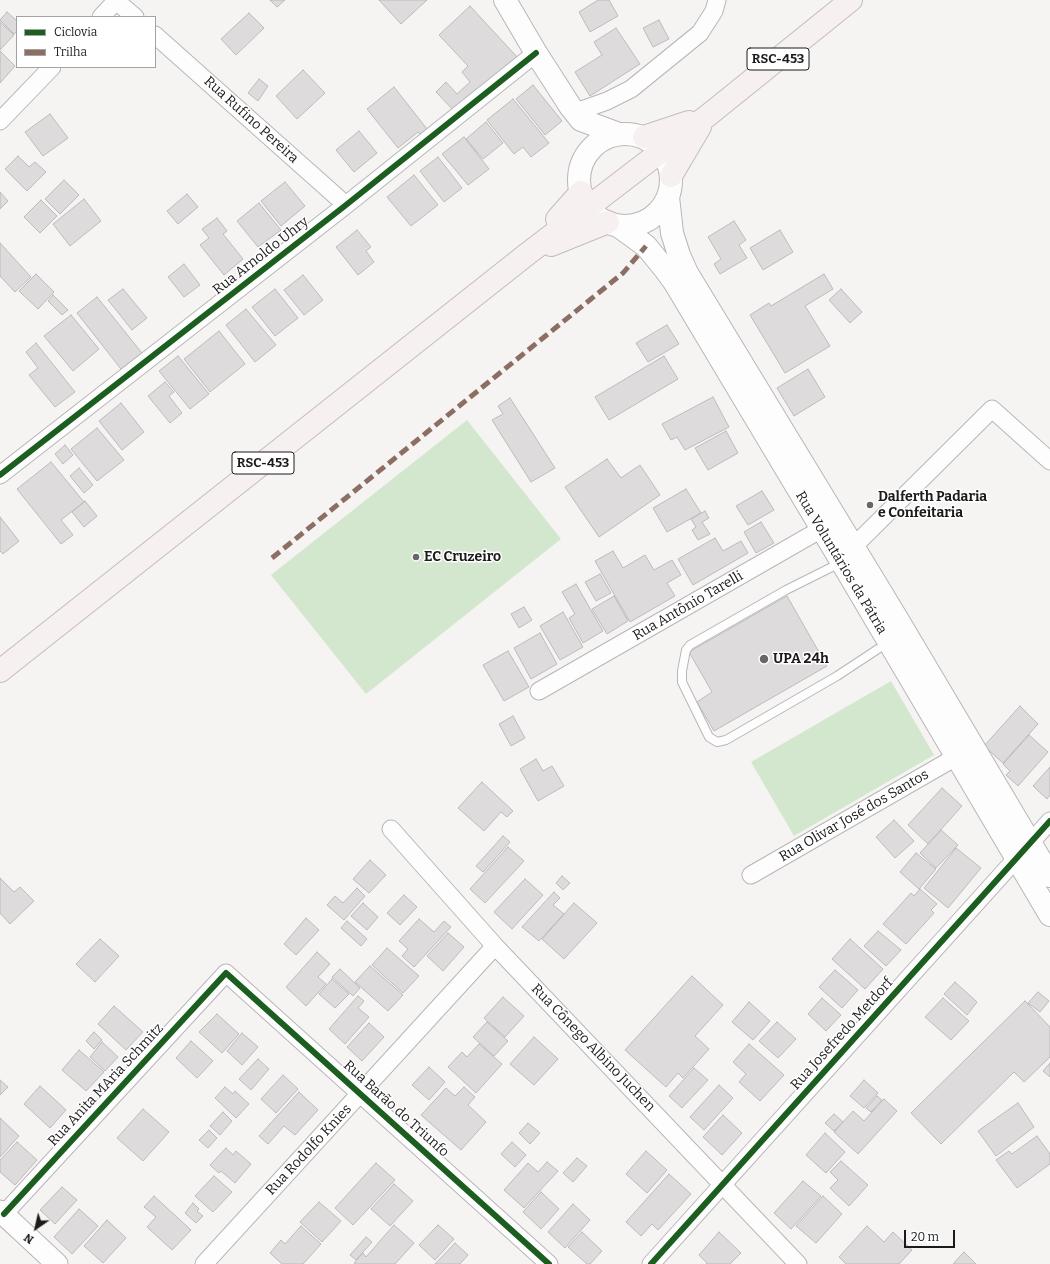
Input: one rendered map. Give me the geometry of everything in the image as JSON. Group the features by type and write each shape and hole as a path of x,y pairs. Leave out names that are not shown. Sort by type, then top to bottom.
{"highway":[{"name":"RSC-453","path":"0,671 526,255 585,199 662,150 851,0"},
{"path":"644,137 705,117"},
{"path":"671,176 705,117"},
{"path":"526,255 612,224"}],"main road":[{"path":"505,0 536,53 578,116 619,134"},
{"path":"578,116 584,159"},
{"path":"585,199 579,174 584,159 593,146 607,137 619,134 635,134 644,137 662,150 671,170 672,186 667,202 657,214 648,220 633,226 612,224"},
{"name":"Rua Voluntários da Pátria","path":"668,197 672,233 687,273 829,525 843,560 932,698 1030,843 1050,876"},
{"name":"Rua Voluntários da Pátria","path":"585,199 601,220 612,224 646,246 664,268 829,525"},
{"name":"Rua Voluntários da Pátria","path":"843,560 850,566 855,567 862,572 875,595 890,608 932,698 956,757 1050,915"}],"street":[{"path":"102,16 116,0 134,16"},
{"path":"578,116 631,89 700,33 714,11 717,0"},
{"name":"Rua Rufino Pereira","path":"156,36 346,205"},
{"name":"Rua Arnoldo Uhry","path":"0,476 346,205 536,53"},
{"path":"0,121 51,68"},
{"path":"843,560 992,409 1050,461"},
{"name":"Rua Antônio Tarelli","path":"539,691 829,525"},
{"name":"Rua Olivar José dos Santos","path":"751,875 956,757"},
{"name":"Rua Josefredo Metdorf","path":"651,1264 1050,821"},
{"name":"Rua Cônego Albino Juchen","path":"391,829 495,946 798,1264"},
{"name":"Rua Rodolfo Knies","path":"204,1264 495,946"},
{"name":"Rua Barão do Triunfo","path":"226,972 549,1264"},
{"name":"Rua Anita MAria Schmitz","path":"2,1213 226,972"},
{"path":"2,1213 57,1264"}],"lane":[{"path":"843,560 786,590 690,645 686,650 682,671 682,682 709,737 717,742 726,740 837,676 878,649"}],"green space":[{"name":"EC Cruzeiro","path":"467,420 561,539 366,694 271,575"},
{"path":"891,681 934,755 794,836 751,762"}],"building":[{"path":"270,0 285,0 277,7"},
{"path":"379,0 427,0 401,24"},
{"path":"598,0 609,0 618,16 590,32 579,12"},
{"path":"470,6 518,58 457,114 436,92 446,82 457,94 470,82 462,72 468,66 439,35"},
{"path":"7,12 16,20 16,32 14,34 0,20"},
{"path":"249,13 264,28 236,55 221,39"},
{"path":"659,20 669,39 653,47 643,28"},
{"path":"0,22 14,35 0,50"},
{"path":"616,28 640,64 590,96 575,72 602,55 594,42"},
{"path":"0,51 15,66 0,83"},
{"path":"303,70 325,93 297,119 276,96"},
{"path":"259,79 268,86 258,101 248,93"},
{"path":"533,85 562,121 545,135 516,99"},
{"path":"394,87 427,129 420,134 418,132 398,148 367,109"},
{"path":"513,99 549,143 531,157 523,147 514,154 487,120"},
{"path":"50,114 68,138 43,156 25,132"},
{"path":"486,122 503,143 483,159 466,139"},
{"path":"359,131 377,153 354,172 336,150"},
{"path":"464,137 489,169 468,185 442,154"},
{"path":"18,156 29,167 35,162 46,172 27,191 5,169"},
{"path":"438,157 462,188 444,202 420,171"},
{"path":"414,175 438,205 411,226 387,197"},
{"path":"64,180 79,195 60,214 45,199"},
{"path":"285,182 305,206 281,226 261,201"},
{"path":"0,192 8,201 0,209"},
{"path":"187,194 198,207 178,224 167,211"},
{"path":"84,199 101,221 70,246 53,224"},
{"path":"41,200 57,216 40,233 24,217"},
{"path":"259,203 281,230 258,247 237,221"},
{"path":"217,218 227,231 223,234 243,259 224,275 200,245 209,238 202,229"},
{"path":"734,221 746,240 739,245 747,258 720,274 714,264 721,259 708,237"},
{"path":"357,230 371,247 366,251 374,262 358,275 336,247"},
{"path":"780,230 793,252 763,270 750,248"},
{"path":"0,243 31,277 15,292 0,276"},
{"path":"184,264 200,285 184,297 168,277"},
{"path":"36,274 54,292 38,309 19,291"},
{"path":"824,274 833,289 805,306 830,346 785,373 750,315 769,303 771,306"},
{"path":"303,275 323,300 304,315 284,290"},
{"path":"123,289 147,318 132,330 108,300"},
{"path":"275,289 298,318 275,336 252,307"},
{"path":"841,289 862,312 850,323 829,300"},
{"path":"53,295 68,310 62,315 48,301"},
{"path":"97,297 142,353 121,369 77,313"},
{"path":"246,309 276,345 255,362 226,325"},
{"path":"71,315 99,349 73,371 44,336"},
{"path":"667,325 679,344 648,362 636,343"},
{"path":"219,331 245,364 210,392 184,359"},
{"path":"36,343 75,392 55,407 29,375 38,368 26,352"},
{"path":"178,356 209,394 190,409 159,371"},
{"path":"664,356 678,379 609,420 595,397"},
{"path":"808,369 825,397 794,416 777,388"},
{"path":"165,382 174,392 169,396 182,413 170,423 148,396"},
{"path":"713,397 729,427 685,450 677,437 671,440 662,424"},
{"path":"510,398 555,468 531,482 492,420 503,414 498,406"},
{"path":"121,403 144,432 122,450 99,421"},
{"path":"97,428 124,460 97,481 71,449"},
{"path":"726,431 738,453 708,470 695,448"},
{"path":"65,445 73,455 63,464 55,454"},
{"path":"607,459 621,478 640,465 660,495 599,537 565,487"},
{"path":"51,462 84,502 61,520 73,535 61,544 17,489"},
{"path":"79,468 93,485 84,493 70,476"},
{"path":"686,489 701,513 667,532 653,508"},
{"path":"762,491 774,510 748,525 736,506"},
{"path":"85,501 97,516 84,527 72,512"},
{"path":"705,511 709,518 702,522 710,534 698,540 692,530 696,527 691,519"},
{"path":"0,517 19,541 3,554 0,551"},
{"path":"761,522 774,543 756,553 744,532"},
{"path":"715,538 723,551 741,541 748,553 693,585 678,559"},
{"path":"613,551 623,568 645,555 654,570 672,560 681,575 667,583 675,596 630,622 595,561"},
{"path":"600,574 611,593 596,601 585,582"},
{"path":"576,584 603,631 583,643 569,618 575,614 562,592"},
{"path":"614,596 628,621 607,634 592,609"},
{"path":"787,596 827,666 714,731 697,702 712,692 689,652"},
{"path":"524,607 532,620 519,628 511,614"},
{"path":"563,612 583,647 560,660 540,626"},
{"path":"540,633 557,664 531,679 514,648"},
{"path":"508,651 529,687 504,701 483,665"},
{"path":"1020,706 1038,724 1003,763 984,746"},
{"path":"513,716 525,738 511,746 499,724"},
{"path":"1029,735 1048,752 1018,786 1006,775 1010,771 1003,764"},
{"path":"536,759 543,771 552,766 564,786 538,801 520,769"},
{"path":"1050,767 1050,795 1047,799 1033,786"},
{"path":"482,782 513,811 507,817 501,812 484,831 458,808"},
{"path":"942,788 962,806 928,844 908,825"},
{"path":"894,820 914,841 895,858 876,837"},
{"path":"941,830 958,845 936,868 920,853"},
{"path":"503,836 510,842 483,872 476,866"},
{"path":"508,847 524,861 485,903 470,889"},
{"path":"956,848 981,868 948,908 924,888"},
{"path":"916,853 936,869 919,889 900,872"},
{"path":"370,860 386,875 369,893 353,879"},
{"path":"562,876 570,883 563,890 556,883"},
{"path":"0,878 14,892 20,887 34,901 10,924 0,913"},
{"path":"525,879 543,895 512,929 494,912"},
{"path":"357,888 365,896 344,920 327,905 335,896 343,903"},
{"path":"920,889 937,904 931,910 934,913 906,944 883,924 911,893 914,896"},
{"path":"554,892 560,898 553,905 564,914 539,941 522,927"},
{"path":"404,895 417,907 400,925 387,913"},
{"path":"363,903 378,917 367,930 351,916"},
{"path":"574,903 597,923 564,959 542,939"},
{"path":"306,918 319,930 296,955 284,944"},
{"path":"419,919 434,932 444,921 451,927 414,967 402,956 408,949 399,941"},
{"path":"347,921 367,939 361,946 341,928"},
{"path":"878,931 901,950 886,966 864,946"},
{"path":"448,933 464,947 443,971 427,956"},
{"path":"100,939 119,956 95,982 76,964"},
{"path":"850,939 883,969 865,989 832,959"},
{"path":"387,948 419,976 403,993 372,965"},
{"path":"317,952 330,964 318,977 326,984 306,1006 286,987"},
{"path":"370,966 403,995 388,1011 355,982"},
{"path":"340,969 360,988 353,996 332,977"},
{"path":"835,970 858,990 842,1008 819,987"},
{"path":"692,976 723,1005 695,1036 709,1049 683,1078 678,1073 666,1087 625,1050"},
{"path":"332,979 349,994 335,1008 319,994"},
{"path":"955,982 977,1002 967,1015 944,994"},
{"path":"1038,992 1049,1001 1040,1012 1028,1003"},
{"path":"358,996 364,1001 358,1008 369,1017 345,1044 329,1029"},
{"path":"503,997 524,1016 505,1037 484,1018"},
{"path":"822,998 841,1015 826,1031 808,1014"},
{"path":"943,998 969,1021 951,1040 925,1017"},
{"path":"1025,1001 1050,1027 1050,1057 1024,1082 1014,1072 941,1144 911,1113"},
{"path":"749,1002 770,1021 753,1040 732,1022"},
{"path":"114,1006 143,1032 126,1050 98,1024"},
{"path":"217,1014 239,1034 222,1053 199,1032"},
{"path":"487,1022 508,1041 494,1056 473,1037"},
{"path":"777,1022 796,1039 778,1058 759,1041"},
{"path":"369,1023 384,1037 362,1061 347,1047"},
{"path":"94,1032 102,1040 94,1049 86,1041"},
{"path":"242,1033 258,1047 242,1065 227,1051"},
{"path":"534,1037 558,1059 534,1085 510,1064"},
{"path":"191,1041 213,1061 197,1078 176,1058"},
{"path":"102,1042 118,1057 105,1071 90,1057"},
{"path":"479,1044 502,1064 476,1093 448,1067 462,1052 467,1057"},
{"path":"749,1044 784,1075 760,1101 739,1082 746,1074 733,1062"},
{"path":"79,1050 104,1072 86,1091 62,1070"},
{"path":"258,1059 269,1069 251,1090 239,1079"},
{"path":"1050,1063 1050,1077 1043,1071"},
{"path":"429,1067 445,1082 429,1100 412,1085"},
{"path":"694,1068 708,1080 682,1108 669,1096"},
{"path":"283,1075 298,1089 276,1113 261,1099"},
{"path":"0,1080 8,1087 0,1095"},
{"path":"864,1080 878,1093 864,1108 850,1096"},
{"path":"719,1085 733,1098 704,1130 690,1117"},
{"path":"40,1086 66,1110 50,1128 24,1104"},
{"path":"225,1087 233,1094 235,1091 249,1104 236,1118 215,1098"},
{"path":"464,1087 475,1097 468,1105 486,1122 461,1150 421,1115 446,1088 455,1096"},
{"path":"299,1092 318,1110 295,1135 284,1126 268,1144 259,1136"},
{"path":"877,1096 882,1100 871,1112 866,1108"},
{"path":"884,1099 897,1111 858,1154 834,1132 853,1111 864,1121"},
{"path":"1018,1103 1034,1127 996,1156 978,1131"},
{"path":"143,1109 169,1132 143,1161 117,1138"},
{"path":"223,1112 232,1121 220,1135 210,1126"},
{"path":"834,1114 843,1122 834,1131 825,1123"},
{"path":"723,1115 742,1133 722,1155 703,1137"},
{"path":"0,1118 19,1136 0,1157"},
{"path":"528,1123 540,1133 530,1144 519,1133"},
{"path":"209,1130 217,1138 208,1148 199,1140"},
{"path":"825,1133 845,1152 826,1173 806,1155"},
{"path":"1037,1136 1050,1154 1050,1164 1017,1188 996,1160 1009,1151 1012,1154"},
{"path":"17,1142 37,1160 15,1185 0,1172 0,1160"},
{"path":"512,1142 526,1155 515,1167 501,1154"},
{"path":"226,1148 233,1155 236,1151 251,1164 235,1183 221,1171 219,1173 210,1165"},
{"path":"646,1151 667,1170 647,1193 626,1174"},
{"path":"577,1158 587,1166 573,1182 563,1173"},
{"path":"841,1161 868,1185 849,1206 830,1188 838,1180 830,1172"},
{"path":"547,1162 558,1171 524,1208 504,1190 528,1163 538,1172"},
{"path":"376,1163 395,1180 353,1225 335,1208"},
{"path":"669,1174 691,1194 658,1230 652,1224 641,1236 626,1222"},
{"path":"214,1176 232,1192 213,1212 195,1196"},
{"path":"803,1181 821,1196 791,1229 774,1213"},
{"path":"394,1184 413,1201 390,1226 371,1209"},
{"path":"62,1187 77,1200 55,1224 40,1210"},
{"path":"541,1192 559,1209 541,1229 523,1212"},
{"path":"154,1196 191,1230 172,1250 147,1227 156,1217 144,1207"},
{"path":"823,1196 842,1214 816,1243 796,1226"},
{"path":"319,1202 341,1221 322,1242 300,1222"},
{"path":"193,1203 199,1209 197,1211 203,1216 196,1223 185,1213"},
{"path":"573,1204 590,1220 565,1248 548,1232"},
{"path":"79,1209 98,1226 72,1254 54,1237"},
{"path":"107,1220 126,1238 103,1263 84,1246"},
{"path":"394,1225 414,1243 395,1264 354,1263 363,1253 366,1257"},
{"path":"438,1225 454,1239 435,1260 419,1245"},
{"path":"301,1226 321,1244 303,1264 282,1264 270,1253 281,1240 285,1244"},
{"path":"867,1226 884,1242 893,1232 912,1250 899,1264 846,1264 839,1257"},
{"path":"582,1232 602,1251 590,1264 587,1264 568,1247"},
{"path":"719,1232 741,1253 730,1264 706,1264 707,1263 699,1255"},
{"path":"366,1237 372,1242 356,1260 350,1255"},
{"path":"455,1243 468,1255 460,1264 435,1264"},
{"path":"964,1252 976,1264 953,1264"}],"marked path":[{"path":"272,558 623,273 646,246"}],"cycle path":[{"path":"0,475 346,205 536,53"},
{"path":"651,1264 1050,821"},
{"path":"4,1214 226,973 549,1264"}],"place":[{"name":"Dalferth Padaria e Confeitaria","path":"870,505"},
{"name":"EC Cruzeiro","path":"416,557"},
{"name":"UPA 24h","path":"764,659"}]}
